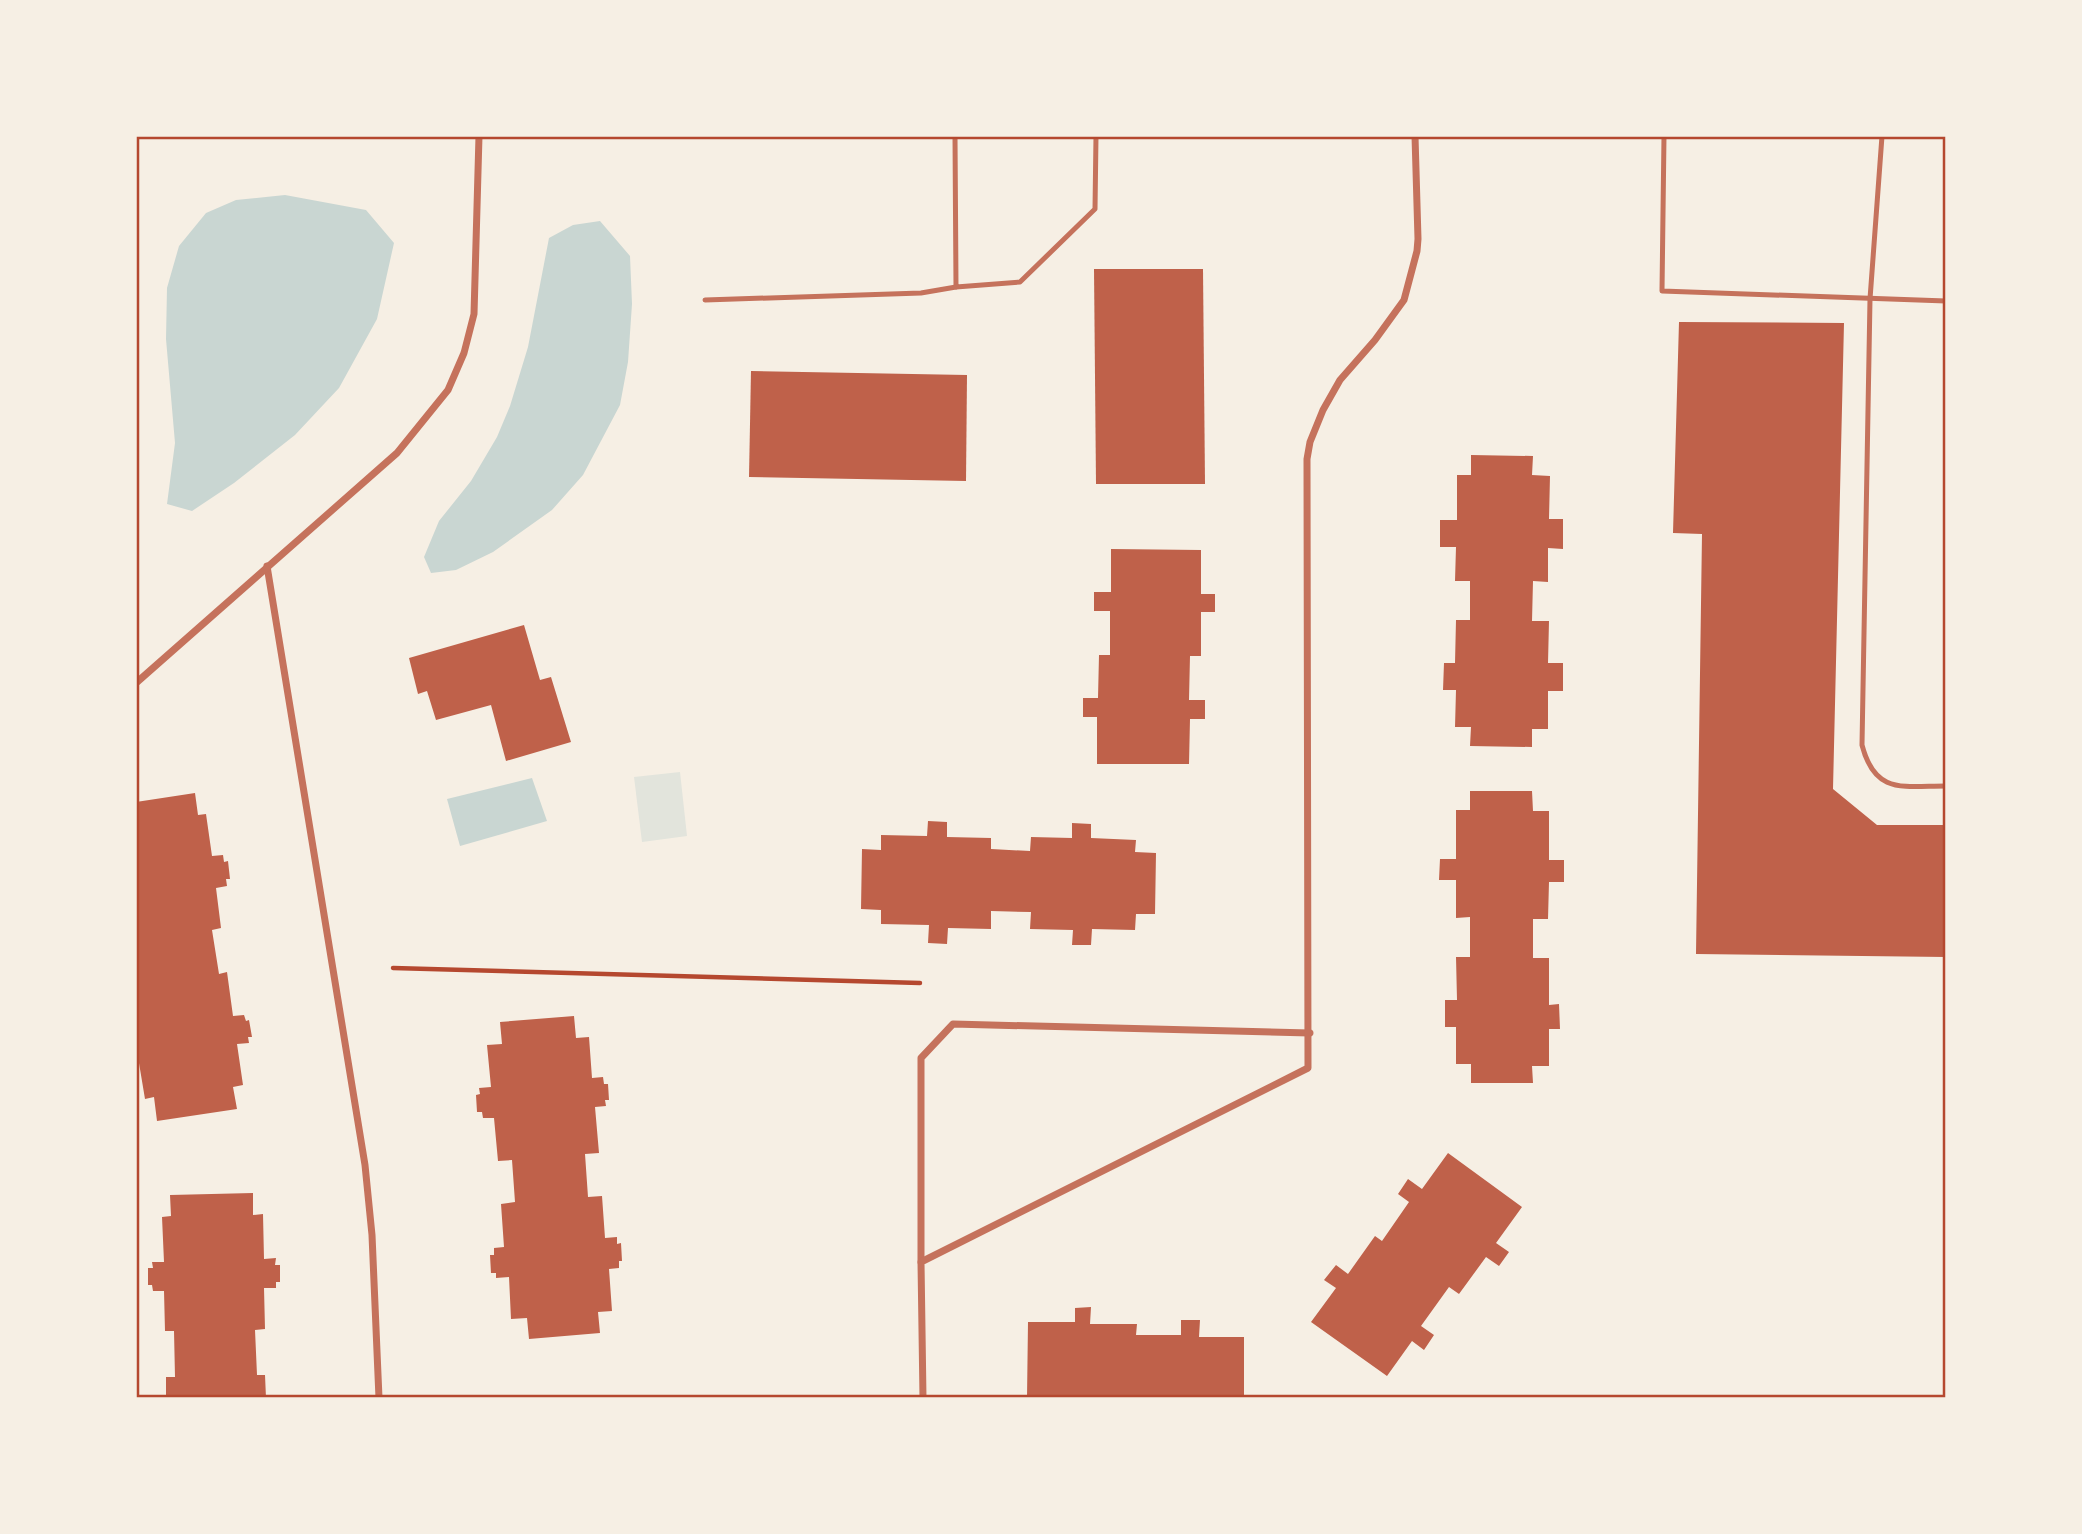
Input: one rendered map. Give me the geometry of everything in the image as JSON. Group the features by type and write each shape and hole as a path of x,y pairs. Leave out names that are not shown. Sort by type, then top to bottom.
{"street":[{"path":"136,683 397,453 448,390 464,353 474,314 479,136"},
{"path":"921,1262 1308,1068 1307,459 1310,442 1339,380 1375,340 1404,300 1418,239 1415,136"},
{"path":"267,566 365,1165 372,1235 380,1398"},
{"path":"923,1398 921,1058 953,1024 1310,1033"}],"lane":[{"path":"955,136 956,286"},
{"path":"705,300 921,293 956,286 1020,282 1095,209 1096,136"},
{"path":"1664,136 1662,291 1945,301"},
{"path":"1882,136 1870,299 1862,745 1867,762 1875,775 1893,786 1945,786"}],"path":[{"path":"393,968 920,983"}],"shaded area":[{"path":"285,195 366,210 394,243 377,319 339,388 295,435 234,483 192,511 167,504 175,443 166,339 167,288 179,246 206,213 236,200"},
{"path":"600,221 630,256 632,304 628,362 620,405 583,475 552,510 493,552 456,570 431,573 424,557 439,521 471,481 497,437 510,406 528,347 549,238 573,225"},
{"path":"680,772 687,836 642,842 634,777"},
{"path":"532,778 547,821 460,846 447,799"}],"building":[{"path":"1094,269 1203,269 1205,484 1096,484"},
{"path":"1679,322 1844,323 1833,789 1877,825 1946,825 1946,957 1696,954 1702,534 1673,533"},
{"path":"751,371 967,375 966,481 749,477"},
{"path":"1471,455 1533,456 1532,475 1550,476 1549,519 1563,519 1563,549 1548,548 1548,582 1533,581 1532,621 1549,621 1548,663 1563,663 1563,691 1548,691 1548,729 1532,729 1532,747 1470,746 1471,727 1455,727 1456,690 1443,690 1444,663 1455,663 1456,620 1470,620 1470,581 1455,581 1456,547 1440,547 1440,520 1457,520 1457,475 1471,475"},
{"path":"1111,549 1201,550 1201,594 1215,594 1215,612 1201,612 1201,656 1190,656 1189,700 1205,700 1205,719 1190,719 1189,764 1097,764 1097,717 1083,717 1083,698 1098,698 1099,655 1110,655 1110,611 1094,611 1094,592 1111,592"},
{"path":"524,625 540,680 551,677 571,742 506,761 491,705 436,720 427,691 418,694 409,658"},
{"path":"1470,791 1532,791 1533,811 1549,811 1549,860 1564,860 1564,882 1549,882 1548,919 1533,919 1533,958 1549,958 1549,1005 1559,1004 1560,1029 1549,1029 1549,1066 1532,1066 1533,1083 1471,1083 1471,1064 1456,1064 1456,1027 1445,1027 1445,1000 1457,1000 1456,957 1470,957 1470,917 1456,918 1456,880 1439,880 1440,859 1456,859 1456,810 1470,810"},
{"path":"195,793 198,815 206,814 212,856 223,855 224,862 228,861 230,879 226,879 227,886 216,888 221,928 212,930 219,974 227,972 233,1016 244,1015 246,1021 249,1020 252,1037 248,1037 249,1043 237,1044 243,1085 233,1087 237,1109 157,1121 154,1097 145,1099 136,1057 136,802"},
{"path":"928,821 947,822 947,837 991,838 991,849 1030,851 1031,837 1072,838 1072,823 1091,824 1091,838 1136,840 1135,852 1156,853 1155,914 1136,914 1135,930 1092,929 1091,945 1072,945 1073,930 1030,929 1031,912 991,911 991,929 948,928 947,944 928,943 929,925 881,924 881,910 861,909 862,849 881,850 881,835 927,836"},
{"path":"574,1016 576,1038 589,1037 592,1078 603,1077 604,1084 608,1084 609,1100 605,1100 606,1106 595,1107 599,1153 585,1154 588,1197 602,1196 605,1238 617,1237 617,1244 621,1243 622,1261 619,1261 619,1268 609,1269 612,1311 598,1312 600,1333 529,1339 527,1318 511,1319 509,1277 496,1278 496,1273 491,1273 490,1255 494,1255 494,1248 504,1247 501,1204 515,1202 512,1160 498,1161 494,1118 483,1118 482,1112 477,1112 476,1095 480,1094 479,1088 491,1087 487,1045 502,1044 500,1022"},
{"path":"1448,1153 1522,1207 1496,1243 1509,1252 1499,1266 1486,1257 1459,1294 1449,1287 1421,1326 1434,1335 1424,1350 1412,1341 1387,1376 1311,1322 1336,1288 1324,1280 1336,1265 1348,1274 1375,1236 1382,1241 1409,1202 1398,1194 1408,1179 1422,1189"},
{"path":"253,1193 253,1215 263,1214 264,1259 276,1258 275,1265 280,1265 280,1282 276,1282 276,1288 264,1288 265,1329 255,1330 257,1375 265,1375 266,1398 166,1398 166,1377 175,1377 174,1331 165,1331 164,1291 153,1291 152,1285 148,1285 148,1268 153,1268 152,1262 164,1262 162,1217 171,1216 170,1195"},
{"path":"1091,1307 1090,1324 1137,1324 1136,1335 1181,1335 1181,1320 1200,1320 1199,1337 1244,1337 1244,1398 1027,1398 1028,1322 1075,1322 1075,1308"}]}
